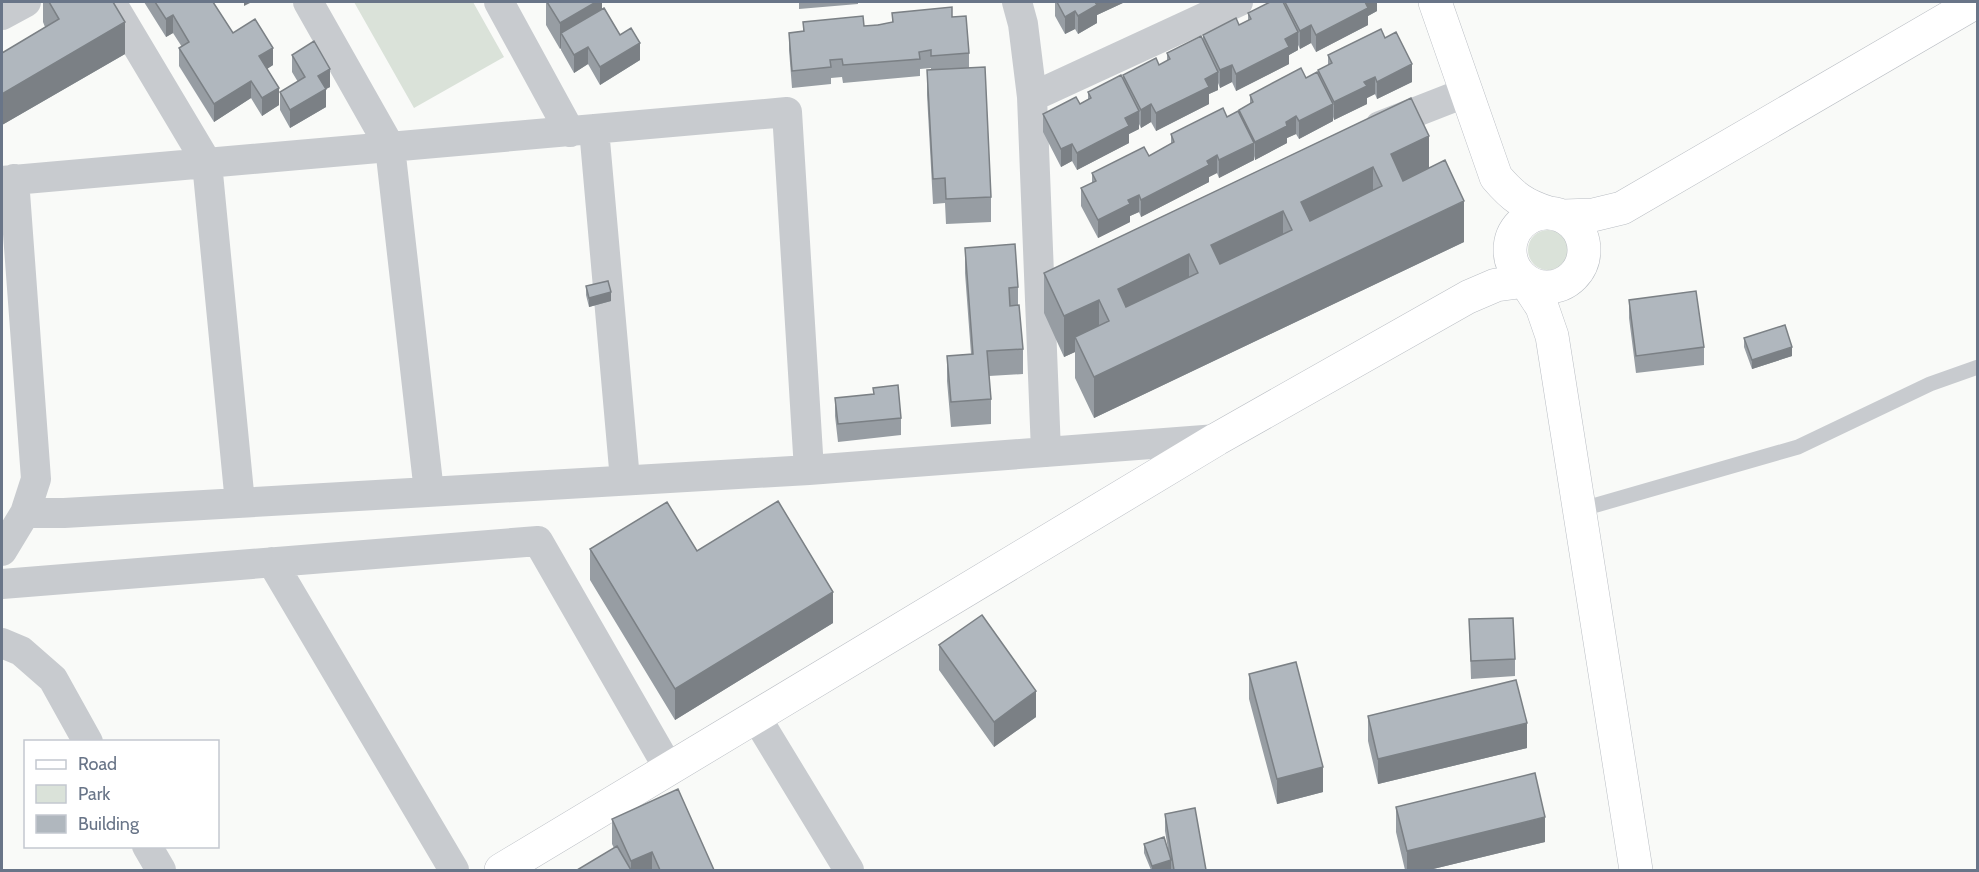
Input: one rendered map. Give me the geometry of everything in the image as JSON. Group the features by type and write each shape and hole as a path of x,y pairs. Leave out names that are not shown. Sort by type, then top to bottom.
{"main road":[{"path":"1435,2 1510,213 1512,263 1535,293 1548,321 1636,870"},
{"path":"1468,297 1492,276 1520,225 1533,216 1593,215 1622,208 1976,2"},
{"path":"1496,177 1510,194 1528,206 1556,214 1574,224 1585,246 1558,314 1553,351"},
{"path":"501,870 1217,439 1468,297 1496,285 1525,281 1540,287 1557,287 1577,269 1622,208"}],"street":[{"path":"2,15 26,2"},
{"path":"111,2 207,163 240,502"},
{"path":"308,2 390,147 429,492"},
{"path":"499,2 582,130 625,480"},
{"path":"1017,2 1023,24 1032,97 1046,452"},
{"path":"1032,97 1239,2"},
{"path":"1356,136 1467,92"},
{"path":"2,550 25,513 36,479 8,180 787,112 809,470"},
{"path":"1040,289 1071,273"},
{"path":"25,513 64,513 809,470 1217,439"},
{"path":"2,584 538,541 669,770"},
{"path":"272,562 454,870"},
{"path":"2,643 21,651 53,679 87,740"},
{"path":"756,717 849,870"},
{"path":"148,848 161,870"}],"lane":[{"path":"1579,510 1798,447 1930,384 1977,367"}],"green space":[{"path":"354,2 473,2 504,57 414,108"},
{"path":"1548,230 1562,236 1568,250 1562,264 1548,270 1534,264 1528,250 1534,236"}],"building":[{"path":"49,2 113,2 125,22 2,94 2,53 59,19"},
{"path":"155,2 213,2 233,33 255,19 273,48 259,56 279,88 262,98 251,81 214,104 179,48 189,42 173,15 166,19"},
{"path":"547,2 596,2 560,23"},
{"path":"1057,2 1095,2 1097,5 1078,16 1075,11 1065,17"},
{"path":"1270,2 1283,2 1298,32 1285,39 1289,47 1236,74 1232,65 1220,70 1203,35 1236,18 1239,25 1251,19 1248,13"},
{"path":"1285,2 1365,2 1368,8 1316,35 1311,25 1300,31"},
{"path":"952,7 952,17 966,16 969,53 931,56 931,50 919,52 920,59 843,65 842,59 830,60 831,67 792,71 789,33 804,31 803,22 863,16 864,26 878,25 893,22 892,13"},
{"path":"604,8 620,35 631,28 640,43 600,67 588,47 574,55 561,33"},
{"path":"1381,29 1385,38 1396,32 1412,64 1377,82 1375,77 1364,82 1367,86 1334,102 1318,70 1332,63 1328,55"},
{"path":"1201,36 1218,72 1205,79 1209,87 1156,113 1151,104 1141,110 1123,75 1156,58 1159,65 1170,59 1167,53"},
{"path":"314,41 330,69 318,76 326,89 290,110 280,92 305,77 292,55"},
{"path":"985,67 991,197 946,199 945,178 933,179 927,70"},
{"path":"1301,68 1306,78 1317,72 1333,104 1299,121 1296,116 1286,122 1287,126 1255,142 1239,110 1253,102 1250,95"},
{"path":"1121,75 1139,111 1125,118 1129,126 1077,153 1072,144 1061,149 1043,114 1076,97 1080,104 1091,98 1088,92"},
{"path":"1411,98 1429,136 1391,154 1403,181 1445,160 1464,201 1094,377 1075,337 1109,321 1099,300 1064,316 1044,273","holes":["1373,167 1382,186 1310,221 1301,202","1283,211 1292,230 1220,264 1211,245","1189,254 1198,273 1126,307 1118,289"]},
{"path":"1223,108 1227,117 1238,111 1254,143 1219,160 1217,155 1207,161 1209,165 1141,200 1139,195 1128,200 1130,204 1098,220 1081,188 1096,181 1092,173 1144,147 1149,156 1174,142 1171,134"},
{"path":"1015,244 1018,287 1009,288 1010,306 1019,305 1023,349 987,351 991,399 951,402 947,356 973,354 965,248"},
{"path":"608,281 611,292 589,298 586,286"},
{"path":"1696,291 1704,347 1636,356 1629,300"},
{"path":"1785,325 1792,347 1752,360 1744,338"},
{"path":"898,385 901,418 838,424 835,398 874,394 873,388"},
{"path":"778,501 833,592 675,689 590,549 667,502 697,551"},
{"path":"982,615 1036,691 994,722 939,645"},
{"path":"1513,618 1515,659 1471,661 1469,619"},
{"path":"1296,662 1323,767 1277,779 1249,674"},
{"path":"1516,680 1527,723 1378,759 1368,716"},
{"path":"1535,773 1545,817 1407,851 1396,807"},
{"path":"678,789 714,870 660,870 652,852 631,861 612,819"},
{"path":"1195,808 1206,870 1174,870 1165,814"},
{"path":"1164,837 1171,860 1152,866 1144,844"},
{"path":"617,846 631,870 577,870"}]}
